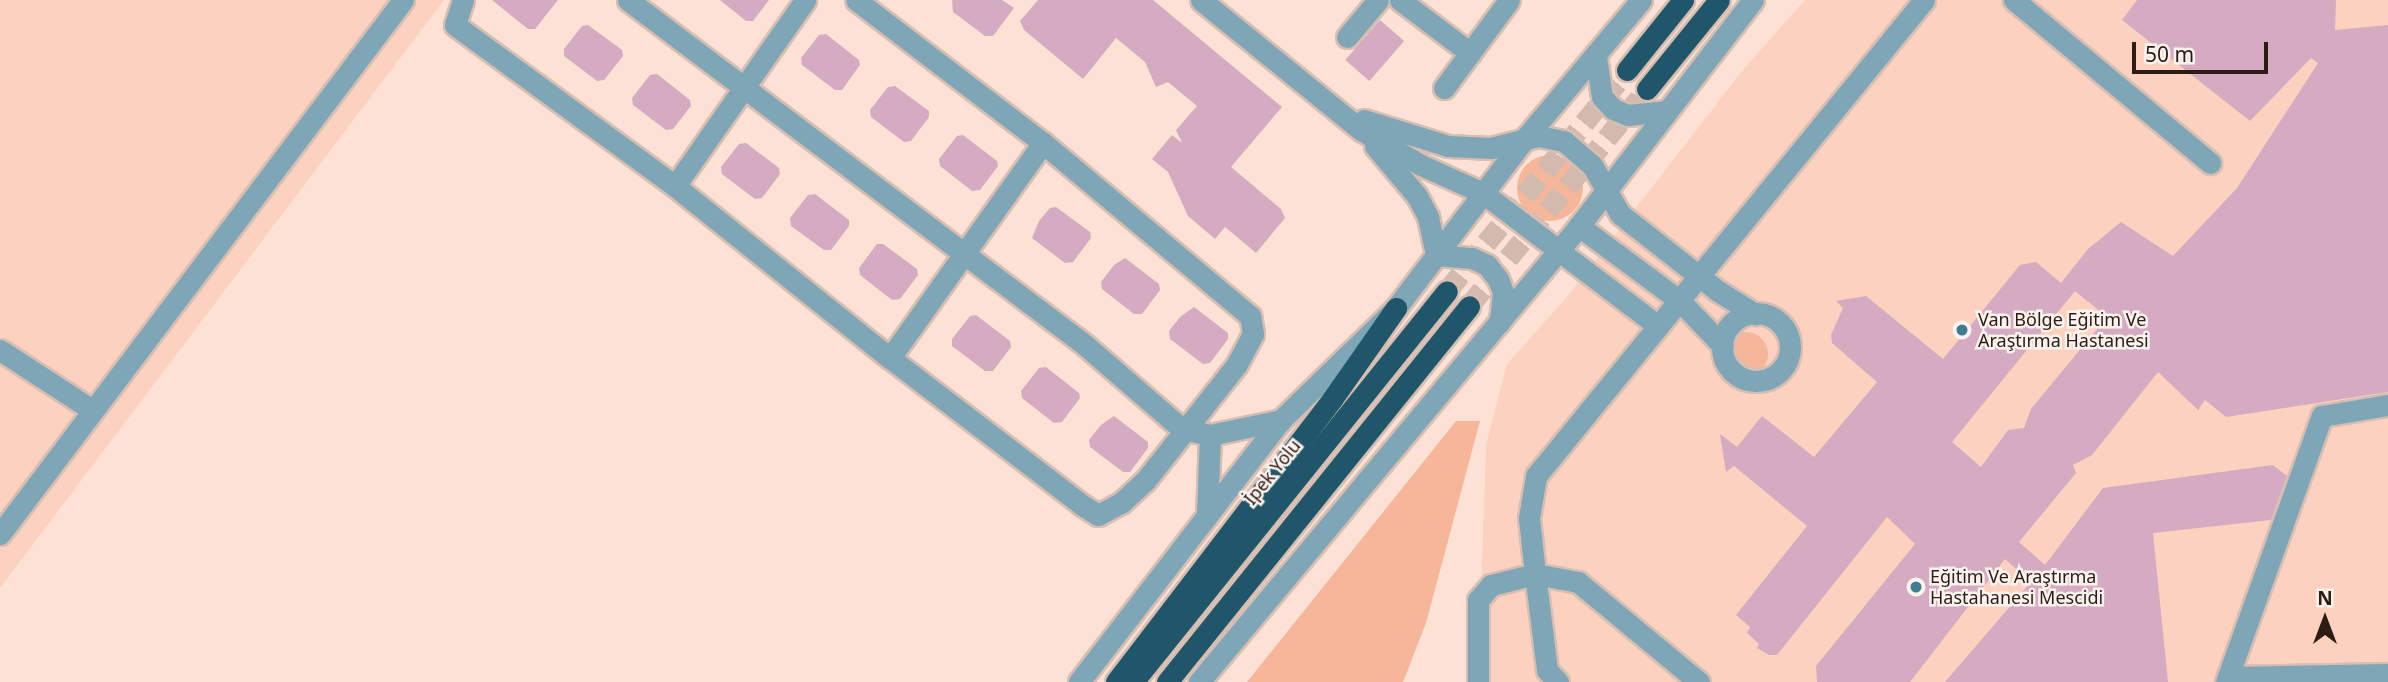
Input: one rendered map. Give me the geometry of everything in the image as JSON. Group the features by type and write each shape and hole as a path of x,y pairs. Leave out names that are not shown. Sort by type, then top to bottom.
{"highway":[{"path":"1627,70 1683,0"},
{"path":"1647,89 1719,0"},
{"name":"İpek Yolu","path":"1133,682 1447,292"},
{"path":"1167,682 1469,306"},
{"path":"1115,682 1333,398 1396,308"}],"street":[{"path":"0,534 403,0"},
{"path":"463,0 455,25 675,186 890,359 1098,514 1121,503 1145,481 1182,429 1237,364 1253,334 1250,316 1043,143 856,0"},
{"path":"628,0 1085,345 1182,429 1210,435 1281,420"},
{"path":"675,186 805,0"},
{"path":"1201,0 1361,130 1421,165 1483,193 1518,225 1559,249 1658,326"},
{"path":"1347,37 1378,0"},
{"path":"1400,0 1470,53"},
{"path":"1444,88 1509,0"},
{"path":"1079,682 1281,420 1396,308 1522,142 1642,0"},
{"path":"1199,682 1579,226 1603,190 1753,0"},
{"path":"1558,682 1547,670 1529,518 1536,476 1924,0"},
{"path":"2014,0 2210,163"},
{"path":"1596,57 1602,97 1613,109 1628,115 1665,111"},
{"path":"1330,105 1383,128 1448,146 1491,148 1538,136 1564,141 1592,165 1603,190 1620,214 1699,277 1755,314 1778,321 1790,341 1790,352 1779,373 1769,379 1745,379 1728,366 1723,345 1679,302 1579,226"},
{"path":"1361,130 1417,196 1427,217 1436,255"},
{"path":"890,359 961,252 1043,143"},
{"path":"1436,255 1464,256 1487,265 1503,292 1500,322"},
{"path":"1723,345 1730,326 1755,314"},
{"path":"0,350 92,410"},
{"path":"2388,405 2322,416 2227,680 2388,674"},
{"path":"1207,516 1210,435"},
{"path":"1478,682 1478,600 1491,584 1535,574 1578,582 1699,682"}],"shaded area":[{"path":"0,0 444,0 0,588"},
{"name":"Van Bölge Eğitim Ve Araştırma Hastanesi","path":"1805,0 2388,0 2388,682 1478,682 1486,445 1507,364 1567,297 1742,71"},
{"path":"1550,155 1573,165 1583,188 1573,211 1550,221 1527,211 1517,188 1527,165"},
{"path":"1746,332 1762,338 1768,354 1762,370 1746,376 1730,370 1724,354 1730,338"},
{"path":"1456,421 1480,421 1426,623 1403,682 1247,682"}],"building":[{"path":"492,0 558,0 535,29 528,29"},
{"path":"720,0 769,0 753,21 746,21"},
{"path":"952,0 1002,0 1014,8 993,36 985,36 953,12"},
{"path":"1038,0 1153,0 1282,107 1231,167 1281,209 1285,218 1256,253 1225,227 1215,239 1188,216 1168,172 1152,159 1172,135 1182,143 1176,130 1197,106 1168,82 1156,87 1145,62 1116,38 1083,79 1024,30 1020,21"},
{"path":"2137,0 2336,0 2335,30 2388,25 2388,392 2226,417 2205,400 2198,410 2158,372 2092,455 2073,465 2076,473 2019,542 2045,565 2103,488 2273,465 2287,476 2271,520 2153,533 2168,682 1945,682 2031,582 2005,559 1910,682 1817,682 1816,666 1915,544 1887,517 1777,655 1769,655 1757,648 1759,644 1747,633 1750,627 1736,615 1807,526 1734,466 1726,472 1720,434 1737,447 1762,416 1814,457 1877,382 1832,343 1831,335 1843,308 1836,301 1866,296 1943,359 2020,265 2036,262 2061,283 2088,249 2121,222 2173,256 2237,188 2318,63 2311,58 2250,121 2122,20","holes":["2075,291 2107,317 2031,409 2024,428 2008,430 1981,467 1952,442"]},
{"path":"1380,20 1404,41 1369,81 1345,60"},
{"path":"588,25 622,50 623,56 604,80 597,81 564,56 564,49 582,26"},
{"path":"826,34 859,60 860,65 842,90 835,90 802,65 801,58 819,35"},
{"path":"657,74 690,100 691,106 673,129 666,130 633,105 632,98 650,75"},
{"path":"895,86 929,111 929,117 911,141 904,142 871,117 870,110 888,87"},
{"path":"963,135 997,161 998,166 980,190 972,191 940,166 939,159 957,136"},
{"path":"746,143 779,168 780,174 762,198 755,199 722,174 721,167 739,144"},
{"path":"815,194 849,220 849,226 831,250 824,250 791,226 790,218 808,195"},
{"path":"1056,207 1090,232 1091,238 1073,262 1065,263 1032,238 1039,221 1050,208"},
{"path":"877,244 883,244 917,269 918,275 900,299 892,300 860,275 859,268"},
{"path":"1125,258 1159,284 1160,290 1142,314 1134,314 1102,289 1101,282 1114,265"},
{"path":"1194,307 1228,333 1228,339 1210,363 1203,364 1170,339 1169,331 1180,317"},
{"path":"976,315 1010,341 1011,347 993,371 985,371 952,346 952,339 970,316"},
{"path":"1046,367 1079,393 1080,398 1062,422 1054,423 1022,398 1021,391 1039,368"},
{"path":"1114,416 1148,442 1148,448 1130,472 1123,472 1090,447 1089,440 1101,425"}],"tunnel":[{"path":"1447,291 1627,70"},
{"path":"1469,306 1647,89"}],"place":[{"name":"Van Bölge Eğitim Ve Araştırma Hastanesi","path":"1962,330"},
{"name":"Eğitim Ve Araştırma Hastahanesi Mescidi","path":"1916,587"}]}
